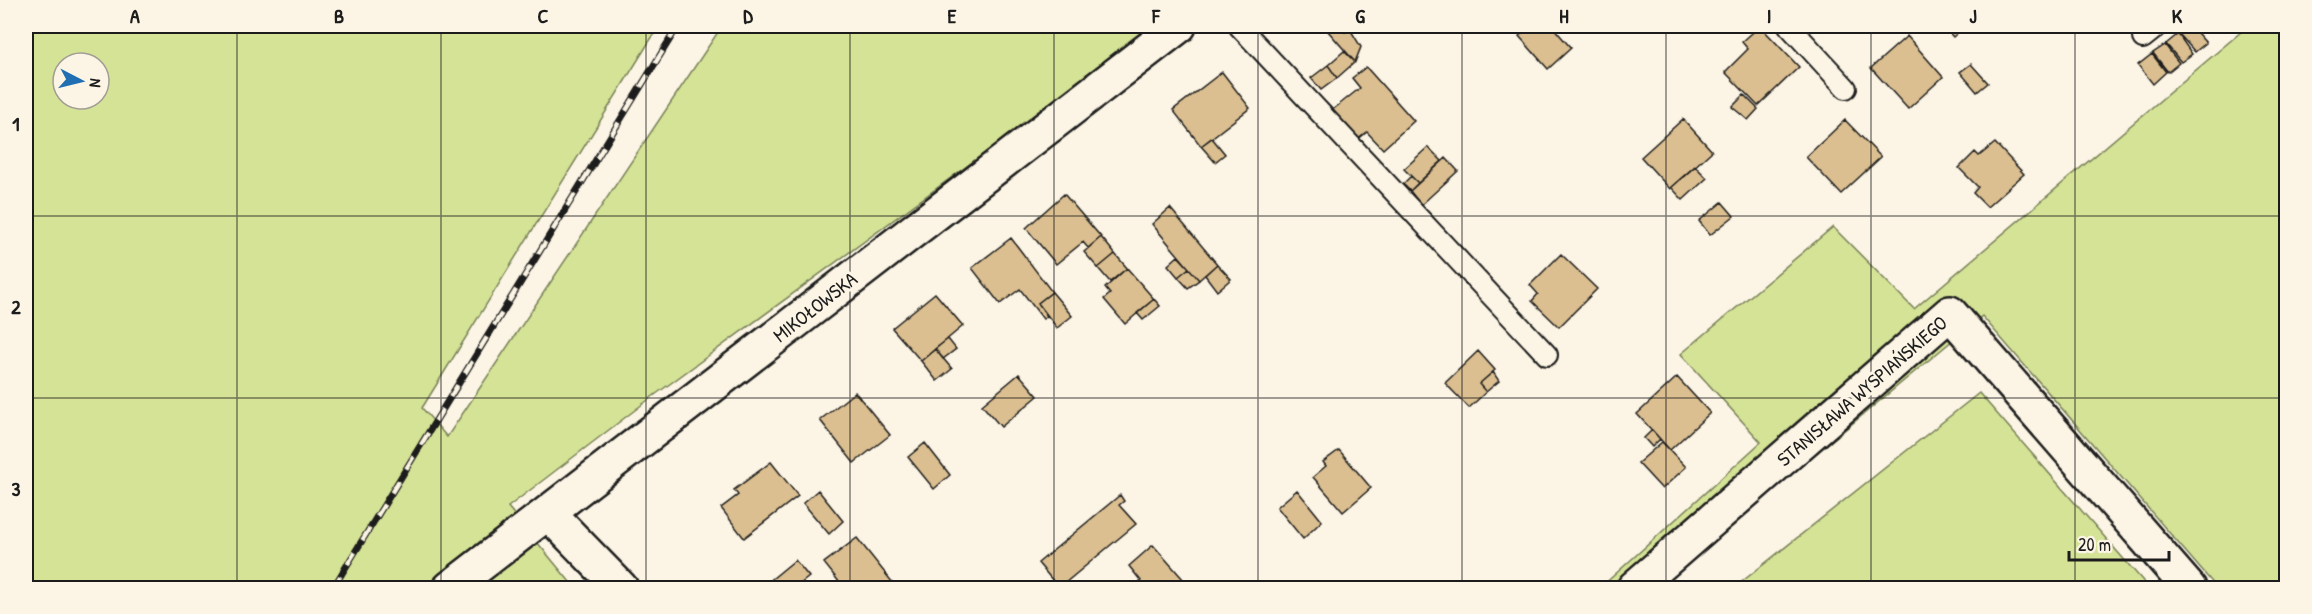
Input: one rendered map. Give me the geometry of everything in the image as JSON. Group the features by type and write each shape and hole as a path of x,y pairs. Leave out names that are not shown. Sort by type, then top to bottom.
{"main road":[{"name":"MIKOŁOWSKA","path":"450,588 1179,26"},
{"name":"STANISŁAWA WYSPIAŃSKIEGO","path":"1634,588 1950,313 2189,588"},
{"path":"548,513 621,588"}],"lane":[{"path":"1239,26 1548,355"},
{"path":"1789,26 1846,88"}],"green space":[{"path":"26,26 659,26 422,408 447,437 722,26 1158,26 652,397 508,507 575,588 26,588"},
{"path":"2248,26 2286,26 2286,588 2217,588 1982,316 1654,588 1600,588 1761,442 1681,354 1833,227 1914,309"},
{"path":"1979,393 2149,588 1734,588"}],"building":[{"path":"1334,26 1339,26 1345,32 1350,29 1361,47 1355,62 1328,31"},
{"path":"1532,26 1552,26 1571,48 1548,69 1519,36"},
{"path":"1760,26 1799,67 1758,106 1725,72 1748,49 1742,42"},
{"path":"1943,26 1965,26 1953,37"},
{"path":"2191,26 2206,43 2195,52 2179,34"},
{"path":"2178,34 2192,54 2181,62 2166,44"},
{"path":"1907,36 1943,77 1908,109 1871,68"},
{"path":"2165,45 2179,63 2168,72 2153,53"},
{"path":"1344,51 1355,62 1337,78 1328,65"},
{"path":"2152,54 2166,72 2153,84 2138,65"},
{"path":"1971,64 1988,83 1977,92 1960,72"},
{"path":"1328,65 1337,78 1321,90 1311,78"},
{"path":"1366,67 1414,121 1383,149 1367,132 1356,141 1331,111 1360,88 1352,78"},
{"path":"1222,72 1250,108 1201,146 1173,110"},
{"path":"1744,95 1758,109 1748,120 1732,107"},
{"path":"1683,119 1712,151 1670,189 1641,157"},
{"path":"1845,120 1881,157 1841,194 1806,157"},
{"path":"1212,138 1225,154 1215,162 1201,146"},
{"path":"1995,143 2024,174 1987,207 1973,193 1978,187 1959,168 1975,152 1979,156"},
{"path":"1428,147 1442,161 1418,183 1404,169"},
{"path":"1446,158 1458,171 1421,205 1410,191"},
{"path":"1695,166 1707,178 1683,200 1671,187"},
{"path":"1411,176 1418,183 1410,191 1403,184"},
{"path":"1064,194 1101,237 1088,248 1083,242 1056,264 1026,228"},
{"path":"1722,202 1734,216 1710,235 1699,221"},
{"path":"1170,208 1217,264 1199,280 1152,224"},
{"path":"1101,237 1115,254 1098,268 1084,252"},
{"path":"1011,238 1052,292 1038,303 1047,316 1043,319 1020,289 1000,304 972,268"},
{"path":"1115,254 1127,268 1110,282 1098,268"},
{"path":"1561,254 1597,289 1559,327 1532,301 1538,294 1530,285"},
{"path":"1178,256 1189,268 1178,277 1168,265"},
{"path":"1217,264 1231,279 1217,291 1205,275"},
{"path":"1127,268 1154,299 1125,324 1104,299 1110,294 1105,288"},
{"path":"1189,268 1199,280 1188,288 1178,277"},
{"path":"1052,292 1072,316 1057,328 1038,303"},
{"path":"935,293 963,326 921,361 892,328"},
{"path":"1154,299 1160,306 1143,320 1137,313"},
{"path":"948,339 956,349 943,359 935,349"},
{"path":"935,349 952,369 937,381 921,361"},
{"path":"1478,351 1495,370 1479,384 1486,392 1469,408 1445,383"},
{"path":"1493,372 1499,381 1486,392 1479,384"},
{"path":"1019,374 1038,396 1001,427 982,405"},
{"path":"1677,377 1710,413 1670,450 1637,414"},
{"path":"855,392 890,435 854,463 820,420"},
{"path":"1652,430 1660,439 1652,447 1644,438"},
{"path":"1662,442 1686,467 1662,489 1638,463"},
{"path":"925,443 950,475 934,489 908,457"},
{"path":"1339,450 1371,488 1343,512 1313,477 1326,466 1323,462"},
{"path":"771,462 798,496 744,538 721,508 738,495 734,490"},
{"path":"818,490 843,521 829,534 803,503"},
{"path":"1297,490 1322,521 1303,539 1277,507"},
{"path":"1120,495 1124,501 1119,505 1136,524 1059,588 1038,563"},
{"path":"857,538 897,588 844,588 824,563"},
{"path":"1153,545 1191,588 1133,588 1141,581 1129,566"},
{"path":"795,560 809,577 795,588 761,588"}],"railway":[{"path":"333,588 678,26"}]}
